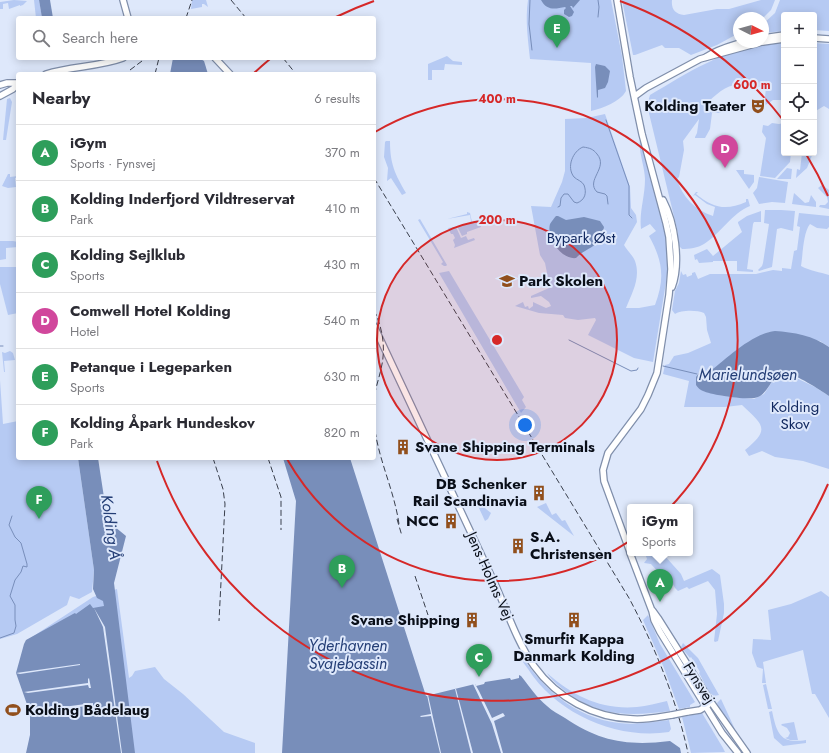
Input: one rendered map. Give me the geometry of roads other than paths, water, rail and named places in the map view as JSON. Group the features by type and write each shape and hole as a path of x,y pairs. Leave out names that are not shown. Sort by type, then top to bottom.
{"main road":[{"path":"123,0 127,16"},
{"path":"617,0 630,77 635,96 646,88 712,53 733,45"},
{"path":"817,34 829,35"},
{"path":"769,37 781,35"},
{"path":"817,38 829,39"},
{"path":"769,41 781,39"},
{"path":"706,57 739,48"},
{"path":"55,72 118,60"},
{"path":"217,60 228,72"},
{"path":"0,86 7,83 16,83"},
{"path":"0,96 13,89 16,85"},
{"name":"Fynsvej","path":"627,545 604,481 603,470 606,457 610,449 641,409 653,385 659,361 669,295 675,274 676,254 668,211 659,192 642,134 635,96"},
{"name":"Jens Holms Vej","path":"376,330 511,621 534,666 543,677 560,693 579,706 598,714 615,718 656,718 692,710 700,710 704,705"},
{"name":"Fynsvej","path":"631,556 654,620 660,632 704,705 725,737 738,753"},
{"name":"Fynsvej","path":"652,611 658,618 729,730 747,753"},
{"path":"704,705 711,702"}],"water":[{"path":"39,0 50,0 53,16 42,16"},
{"path":"541,0 580,0 573,8 570,6 574,12 572,16 569,17 564,14 565,7 555,9 549,8 543,4"},
{"path":"173,60 202,60 207,72 170,72"},
{"path":"596,64 605,66 610,71 608,82 605,88 598,90 597,98 595,67"},
{"path":"556,216 566,220 584,217 600,221 604,227 600,239 597,243 576,258 565,256 556,247 550,236 550,224"},
{"name":"Marielundsøen","path":"775,331 803,335 817,340 829,347 829,396 801,379 785,373 777,376 762,395 754,398 740,398 707,393 699,389 696,385 696,377 699,373 703,372 707,374 748,342 766,333"},
{"name":"Kolding Å","path":"78,460 98,460 105,504 105,522 109,522 126,536 114,583 135,753 26,753 30,735 30,713 16,673 24,644 26,640 73,614 76,614 90,604 93,608 104,606 103,601 97,598 93,589 94,570"},
{"name":"Yderhavnen Svajebassin","path":"284,460 351,460 426,696 475,684 476,686 484,684 485,682 510,678 511,680 519,678 519,675 549,708 590,732 603,737 628,742 641,743 670,741 680,748 681,753 282,753 296,501"}],"waterway":[{"path":"530,0 529,24 532,50"},
{"path":"598,0 598,17"},
{"path":"606,120 629,186 629,215 632,218"},
{"path":"558,207 560,206 561,198 564,194 568,194 574,202 577,203 585,196 584,185 574,177 571,169 572,160 576,152 583,147 593,150 600,159 594,187 597,192 607,196 608,204"},
{"path":"569,340 631,371 637,370 638,368"},
{"path":"663,366 697,374"},
{"path":"0,638 14,633 16,626 15,605 10,596 15,580 21,572 23,566 27,567 21,543 15,537 9,525 12,516"}],"railway":[{"path":"187,16 192,0"},
{"path":"231,0 244,16"},
{"path":"130,70 143,60"},
{"path":"156,72 158,60"},
{"path":"285,60 294,72"},
{"path":"376,181 629,598 648,635 664,673 677,712 688,753"},
{"path":"376,315 380,324 383,339 383,362 376,389"},
{"path":"376,435 378,448 397,511 399,524"},
{"path":"214,460 223,489 225,504 219,621"},
{"path":"269,460 281,497 281,530"},
{"path":"397,519 402,536"},
{"path":"415,576 428,615"}],"place":[{"name":"Petanque i Legeparken","path":"557,48"},
{"name":"Kolding Teater","path":"758,106"},
{"name":"Comwell Hotel Kolding","path":"725,168"},
{"name":"Park Skolen","path":"507,281"},
{"name":"Svane Shipping Terminals","path":"403,447"},
{"name":"DB Schenker Rail Scandinavia","path":"539,493"},
{"name":"Kolding Åpark Hundeskov","path":"39,519"},
{"name":"NCC","path":"451,521"},
{"name":"S.A. Christensen","path":"518,546"},
{"name":"Kolding Inderfjord Vildtreservat","path":"342,588"},
{"name":"iGym","path":"660,602"},
{"name":"Svane Shipping","path":"472,620"},
{"name":"Smurfit Kappa Danmark Kolding","path":"574,620"},
{"name":"Kolding Sejlklub","path":"479,677"},
{"name":"Kolding Bådelaug","path":"13,710"}],"park label":[{"name":"Bypark Øst","path":"581,238"},
{"name":"Kolding Skov","path":"795,416"}]}
